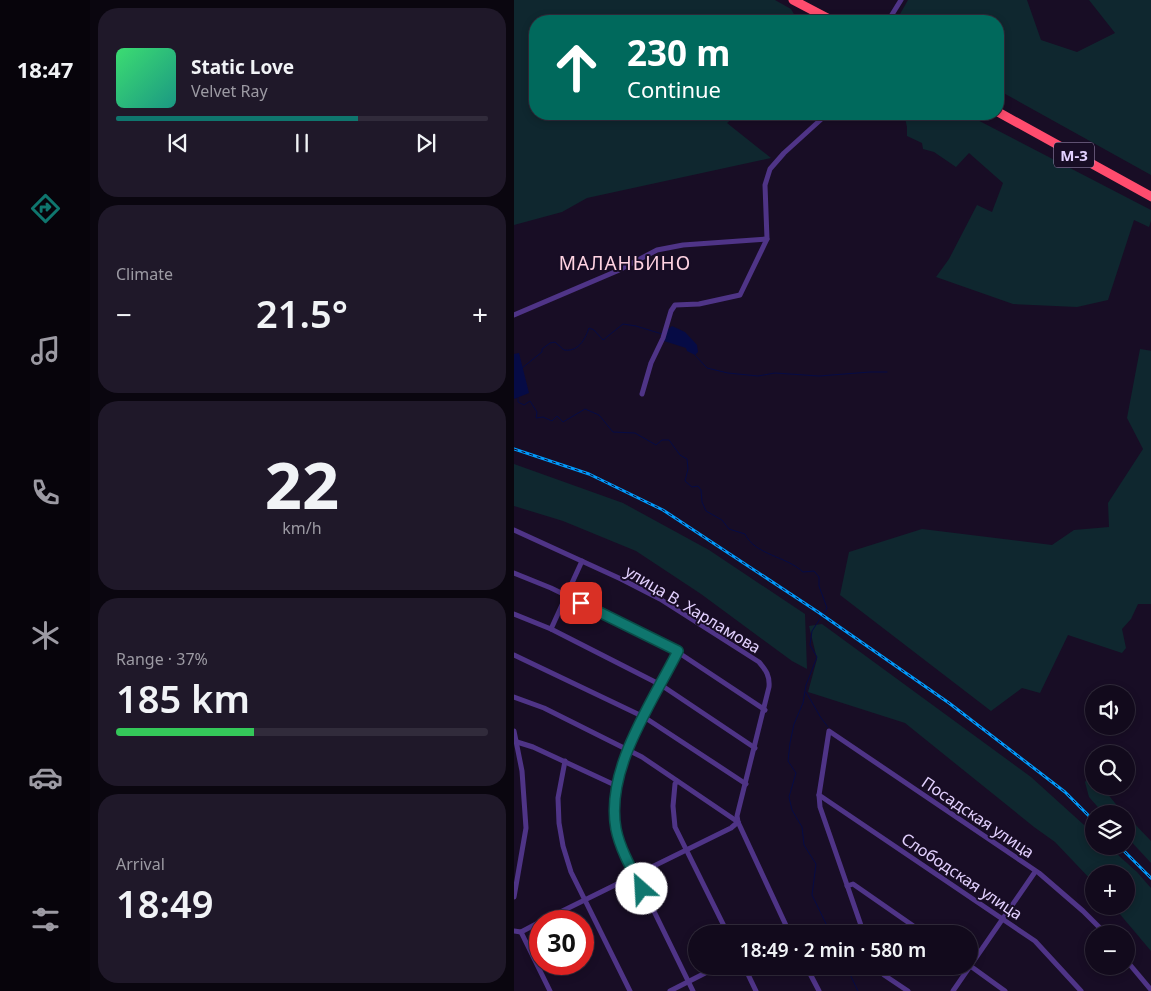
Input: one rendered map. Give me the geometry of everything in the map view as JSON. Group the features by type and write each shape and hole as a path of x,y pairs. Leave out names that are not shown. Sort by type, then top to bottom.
{"highway":[{"path":"793,0 822,15"},
{"name":"М-3","path":"1004,115 1151,197"}],"street":[{"path":"892,15 901,0"},
{"path":"642,394 651,363 675,304 699,304 740,296 767,238 765,185 770,169 784,153 820,120"},
{"path":"514,315 617,271 657,250 683,245 767,238"},
{"name":"улица В. Харламова","path":"514,530 660,599 759,662 767,671 770,678 765,710 737,816 738,822"},
{"path":"551,630 582,561"},
{"path":"514,573 567,596 678,651 765,710"},
{"path":"514,614 551,630 661,686 755,748"},
{"path":"678,651 628,750 617,786 614,809 616,830 635,876 693,991"},
{"path":"514,655 644,717 746,784"},
{"path":"514,697 544,708 628,750 738,822 784,925"},
{"path":"514,731 522,771 526,828 514,898"},
{"name":"Посадская улица","path":"819,794 829,731 1054,885 1096,925"},
{"path":"517,742 533,746 617,786"},
{"path":"565,761 558,798 559,823 563,846 568,863 630,991"},
{"path":"677,781 674,792 673,816 675,827 724,925"},
{"path":"819,794 820,807 861,925"},
{"name":"Слободская улица","path":"819,794 1035,941 1081,991"},
{"path":"566,910 731,828 738,822"},
{"path":"978,954 1035,872"},
{"path":"847,886 853,884 912,925"},
{"path":"514,931 521,932 529,928"},
{"path":"521,932 550,991"},
{"path":"978,971 1005,991"},
{"path":"1135,971 1151,991"},
{"path":"670,991 702,975"},
{"path":"748,975 756,991"},
{"path":"811,975 819,991"},
{"path":"884,975 908,991"},
{"path":"953,991 963,975"}],"shaded area":[{"path":"514,0 775,0 791,9 794,15 529,15 529,120 730,120 727,123 771,158 587,198 562,212 514,225"},
{"path":"908,0 1027,0 1041,40 1077,52 1115,33 1089,0 1151,0 1151,175 1004,93 1004,15 899,15"},
{"path":"905,120 978,120 1151,210 1149,227 1134,220 1108,300 1077,307 1013,304 936,277 949,259 977,205 992,212 1003,183 969,153 956,167 934,152 923,149 922,143 907,136"},
{"path":"672,326 685,332 697,345 698,352 695,355 687,351 686,348 664,341 667,330"},
{"path":"1140,349 1152,351 1151,604 1138,604 1131,619 1122,629 1126,648 1122,653 1068,635 1040,693 1022,688 991,711 840,595 849,552 922,529 1052,545 1074,530 1109,527 1108,503 1143,449 1127,418"},
{"path":"519,353 529,393 514,399 514,354"},
{"path":"514,464 623,503 709,550 805,614 807,669 792,661 701,594 636,551 563,521 514,506"},
{"path":"822,624 1031,777 1085,826 1085,855 1118,855 1129,865 1085,865 1085,874 1055,842 905,723 808,692 817,659 809,626"},
{"path":"1088,795 1108,795 1117,805 1096,805"},
{"path":"1135,824 1151,841 1151,863 1135,846"},
{"path":"1135,870 1151,888 1151,951 1135,932 1135,925 1129,925 1121,915 1135,915"}],"waterway":[{"path":"522,368 550,343 555,342 564,350 577,347 583,341 589,328 594,330 603,340 623,324 662,334"},
{"path":"695,355 707,368 728,373 758,376 775,373 819,376 887,372"},
{"path":"518,398 518,402 524,405 530,401 537,412 536,418 543,417 552,421 557,416 563,422 585,409 599,415 613,432 635,433 656,445 662,440 669,440 680,455 687,459 688,469 685,481 692,487 698,486 701,490 702,502 706,511 722,520 729,529 745,534 756,547 788,562 803,572 814,571 819,577 819,586 827,608 812,631 810,645 817,657 806,685 803,703 794,724 788,761 796,773 789,797 792,810 802,827 804,845 816,864 812,895 827,925"},
{"path":"806,692 828,727"},
{"path":"850,975 858,991"}],"railway":[{"path":"514,449 589,474 663,510 818,612 949,703 1065,792 1085,812"},
{"path":"1128,855 1152,879"}],"district":[{"name":"МАЛАНЬИНО","path":"625,263"}],"route":[{"path":"581,603 678,651 628,750 617,786 614,809 616,830 642,889"}]}
